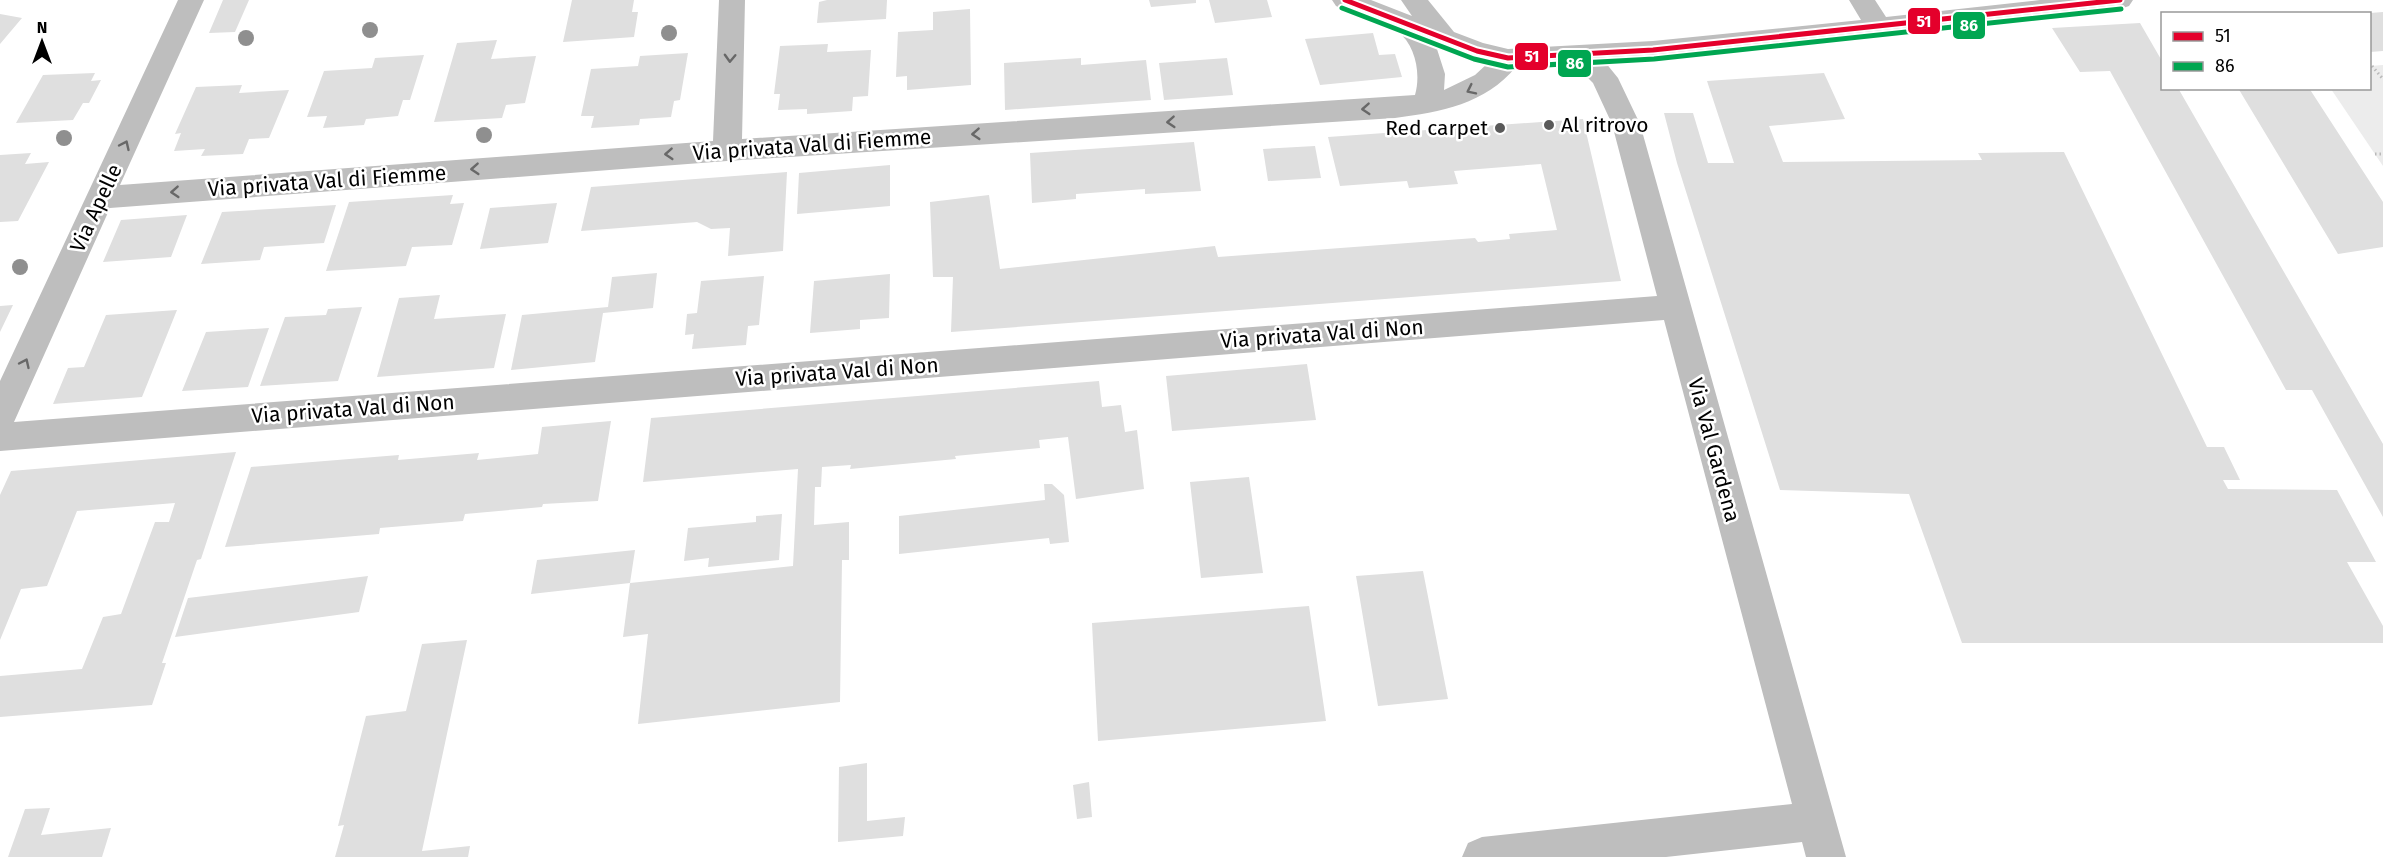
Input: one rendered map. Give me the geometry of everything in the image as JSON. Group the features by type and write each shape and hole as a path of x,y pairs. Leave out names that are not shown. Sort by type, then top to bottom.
{"street":[{"name":"Via Apelle","path":"0,416 191,0"},
{"path":"727,150 732,0"},
{"path":"1355,4 1396,0"},
{"path":"1862,0 1879,27"},
{"path":"1355,4 1410,13 1446,40 1477,51 1508,58 1581,55 1687,46 2120,0"},
{"path":"1410,13 1432,76 1433,90 1424,104"},
{"name":"Via Val Gardena","path":"1581,55 1604,78 1619,107 1821,839"},
{"name":"Via privata Val di Fiemme","path":"101,198 727,150 1424,104 1447,100 1480,87 1492,78 1508,58"},
{"name":"Via privata Val di Non","path":"0,437 1675,307"},
{"path":"1482,857 1821,839"}],"path":[{"path":"2372,66 2383,79"},
{"path":"2375,154 2383,153"}],"shaded area":[{"path":"2383,65 2383,166 2332,90 2371,90 2371,66"}],"building":[{"path":"223,0 249,0 235,32 209,33"},
{"path":"572,0 634,0 632,12 638,12 634,37 563,42"},
{"path":"887,0 886,19 817,23 819,2"},
{"path":"1149,0 1196,0 1196,3 1151,7"},
{"path":"1209,0 1267,0 1272,17 1215,23"},
{"path":"970,9 971,85 907,90 907,76 896,77 898,32 933,30 933,12"},
{"path":"2383,12 2383,51 2371,52 2371,13"},
{"path":"0,14 22,18 0,44"},
{"path":"2140,23 2161,59 2161,90 2179,90 2383,444 2383,517 2312,390 2286,390 2110,71 2080,72 2052,28"},
{"path":"1373,33 1379,55 1395,54 1402,77 1320,85 1305,39"},
{"path":"497,40 491,59 536,56 525,103 506,105 502,118 434,122 457,43"},
{"path":"828,44 827,52 871,50 868,96 853,97 852,111 807,114 807,109 778,110 780,94 774,94 780,46"},
{"path":"688,53 680,100 674,101 671,117 640,119 639,125 591,128 594,116 581,116 591,69 638,66 640,56"},
{"path":"424,55 410,100 403,100 398,116 366,119 364,125 323,128 327,116 307,117 324,71 372,68 375,58"},
{"path":"1081,58 1081,65 1146,60 1151,100 1005,110 1004,63"},
{"path":"1227,58 1233,95 1164,100 1159,63"},
{"path":"95,73 91,81 101,80 89,103 83,103 73,120 16,123 43,75"},
{"path":"1824,73 1845,119 1769,126 1783,162 1982,160 1978,153 2064,152 2207,447 2224,447 2240,480 2223,480 2228,489 2337,490 2376,562 2347,562 2383,626 2383,643 1962,643 1909,494 1780,490 1677,163 1664,113 1693,113 1708,163 1734,163 1707,81"},
{"path":"242,85 239,93 289,90 269,138 249,139 243,154 201,156 205,149 174,151 181,133 175,134 196,87"},
{"path":"2239,90 2310,90 2383,202 2383,247 2338,254"},
{"path":"1583,119 1621,281 951,332 953,277 933,277 930,202 989,195 1000,269 1215,246 1218,257 1475,238 1478,242 1510,239 1509,234 1557,230 1541,164 1454,171 1458,184 1409,188 1407,181 1340,186 1328,137"},
{"path":"1194,142 1201,191 1145,194 1145,189 1076,194 1076,199 1032,203 1030,153"},
{"path":"1315,146 1321,178 1268,181 1263,149"},
{"path":"31,153 25,164 49,162 18,221 0,222 0,155"},
{"path":"890,165 890,206 797,214 799,173"},
{"path":"787,172 783,251 728,256 730,228 711,229 697,222 581,231 591,187"},
{"path":"453,195 450,204 464,203 452,245 412,247 406,266 326,271 349,202"},
{"path":"557,203 548,243 480,249 490,208"},
{"path":"336,205 324,243 264,247 260,260 201,264 222,212"},
{"path":"187,215 171,257 103,262 121,220"},
{"path":"657,273 653,308 603,313 595,362 511,370 522,315 608,307 612,277"},
{"path":"890,274 889,318 860,320 860,329 810,333 814,281"},
{"path":"764,276 759,325 748,326 746,345 692,349 694,334 685,335 687,314 697,313 701,281"},
{"path":"440,295 434,319 506,314 494,368 377,377 399,298"},
{"path":"13,305 0,332 0,306"},
{"path":"362,307 338,381 260,386 285,317 326,315 328,309"},
{"path":"177,310 142,397 53,404 68,368 84,367 106,315"},
{"path":"269,328 248,387 182,391 206,332"},
{"path":"1307,364 1316,420 1172,431 1166,376"},
{"path":"1099,381 1102,407 1121,405 1125,432 1137,430 1144,489 1076,499 1068,437 1039,440 1040,448 955,456 956,459 850,469 851,465 822,467 821,487 815,487 814,525 849,522 849,560 842,560 840,702 638,724 648,634 623,637 630,583 793,566 798,469 643,482 651,418"},
{"path":"611,421 598,501 543,504 542,507 465,514 463,521 380,528 379,534 225,547 251,467 399,455 398,460 479,453 477,460 538,454 542,427"},
{"path":"236,452 201,559 197,560 162,663 166,663 152,705 0,717 0,676 82,669 103,617 121,614 155,522 169,522 175,503 77,511 47,586 21,589 0,640 0,495 11,471"},
{"path":"1249,477 1263,573 1201,578 1190,482"},
{"path":"1044,484 1052,484 1064,495 1069,542 1050,544 1049,538 899,554 899,516 1045,500"},
{"path":"782,514 779,560 708,567 709,558 684,561 688,528 756,522 756,516"},
{"path":"635,550 630,583 531,594 537,560"},
{"path":"1423,571 1448,699 1378,706 1356,576"},
{"path":"368,576 359,612 175,637 188,598"},
{"path":"1309,606 1326,721 1098,741 1092,623"},
{"path":"467,640 422,851 470,846 468,857 335,857 344,825 338,826 366,716 406,711 422,644"},
{"path":"867,763 867,821 905,817 903,836 838,842 839,767"},
{"path":"1089,782 1092,817 1077,819 1073,785"},
{"path":"50,808 41,835 111,828 102,857 8,857 25,809"}],"transit line":[{"name":"51","path":"1345,0 1477,51 1508,58 1653,50 2120,0"},
{"name":"86","path":"1342,8 1474,59 1508,67 1654,59 2121,9"}],"place":[{"name":"Al ritrovo","path":"1549,125"},
{"name":"Red carpet","path":"1500,128"}]}
